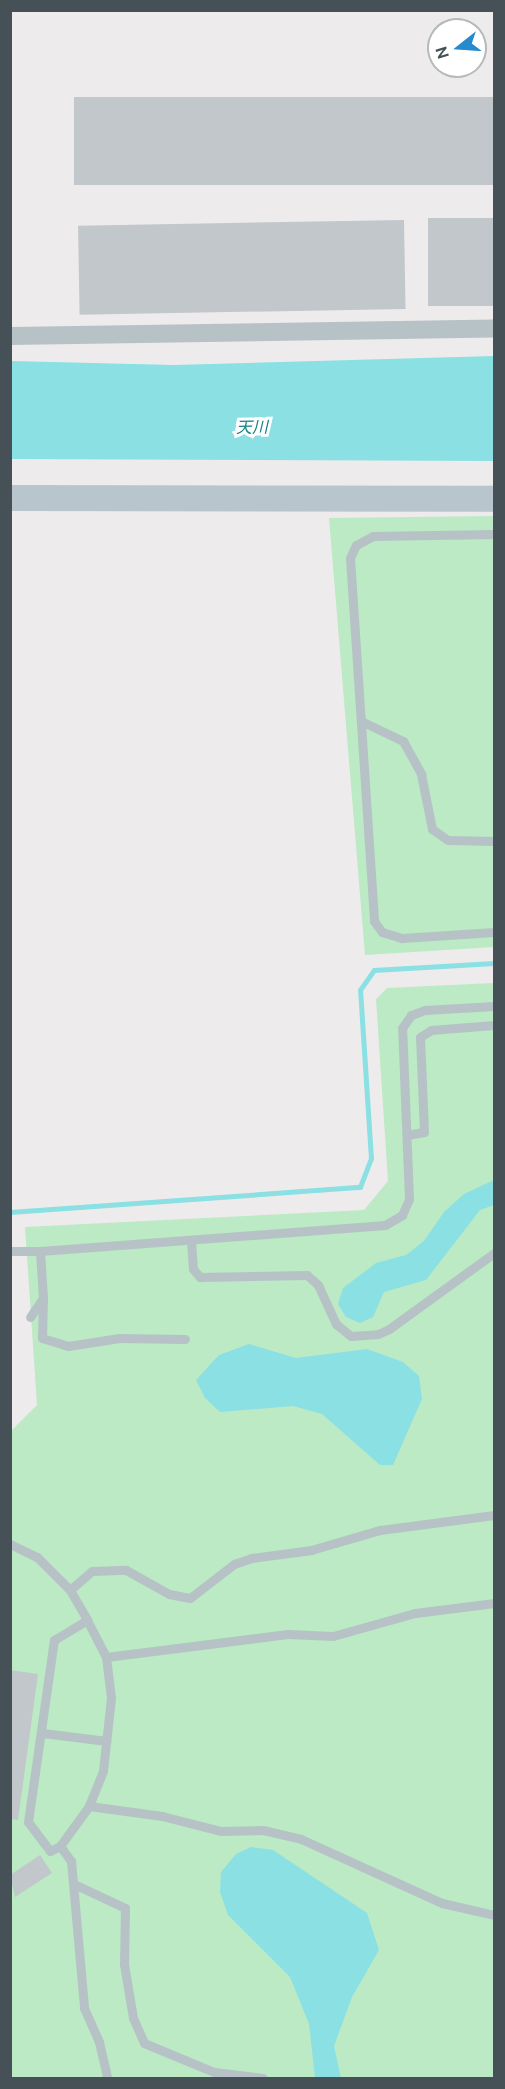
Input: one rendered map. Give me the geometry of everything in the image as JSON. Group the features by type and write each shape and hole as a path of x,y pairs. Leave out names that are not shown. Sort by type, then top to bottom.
{"street":[{"path":"10,336 495,328"},
{"path":"10,498 495,499"}],"lane":[{"path":"495,534 373,536 356,545 350,558 374,921 382,932 402,938 495,932"},
{"path":"361,721 402,741 421,774 432,829 448,840 495,841"},
{"path":"10,1251 191,1241 385,1225 402,1215 409,1199 402,1028 411,1015 425,1010 495,1006"},
{"path":"407,1135 424,1132 420,1037 430,1030 495,1025"},
{"path":"191,1241 193,1269 200,1277 307,1275 318,1285 336,1324 351,1336 378,1334 389,1329 495,1253"},
{"path":"40,1251 43,1298 42,1338 68,1346 118,1338 185,1339"},
{"path":"30,1317 43,1298"},
{"path":"70,1590 92,1572 126,1570 169,1594 190,1598 234,1564 250,1558 311,1550 380,1530 495,1515"},
{"path":"10,1544 37,1557 70,1590 87,1620 106,1657 111,1698 103,1770 89,1806 60,1846 50,1851 28,1822 43,1733 54,1640 87,1620"},
{"path":"106,1657 288,1634 333,1636 415,1613 495,1603"},
{"path":"43,1733 107,1741"},
{"path":"89,1806 162,1816 221,1831 263,1830 301,1839 442,1904 495,1915"},
{"path":"60,1846 71,1861 76,1885 84,2008 99,2042 106,2079"},
{"path":"76,1885 125,1908 124,1964 134,2018 144,2043 214,2072 262,2079"}],"green space":[{"path":"494,516 494,947 365,955 329,518"},
{"path":"494,983 494,2078 11,2078 10,1432 37,1405 25,1227 364,1210 388,1181 376,999 387,988"}],"water":[{"name":"天川","path":"494,356 494,461 11,459 11,361 174,365"},
{"path":"494,1180 494,1205 480,1210 426,1280 384,1292 373,1317 360,1323 346,1317 338,1304 343,1288 376,1263 406,1255 424,1241 444,1212 464,1194"},
{"path":"249,1344 296,1358 367,1349 403,1362 419,1376 422,1399 393,1465 380,1465 322,1414 293,1406 220,1412 205,1398 196,1380 219,1355"},
{"path":"251,1847 273,1850 367,1913 379,1950 352,1997 334,2046 341,2078 315,2078 309,2024 290,1977 228,1915 220,1892 221,1872 236,1854"}],"building":[{"path":"74,97 494,97 494,185 74,185"},
{"path":"428,218 494,218 494,306 428,306"},
{"path":"404,220 406,309 80,315 78,226"},
{"path":"10,1670 38,1674 18,1820 10,1819"},
{"path":"40,1855 52,1873 15,1897 10,1875"}],"waterway":[{"path":"10,1212 360,1187 371,1159 360,990 374,970 494,963"}]}
